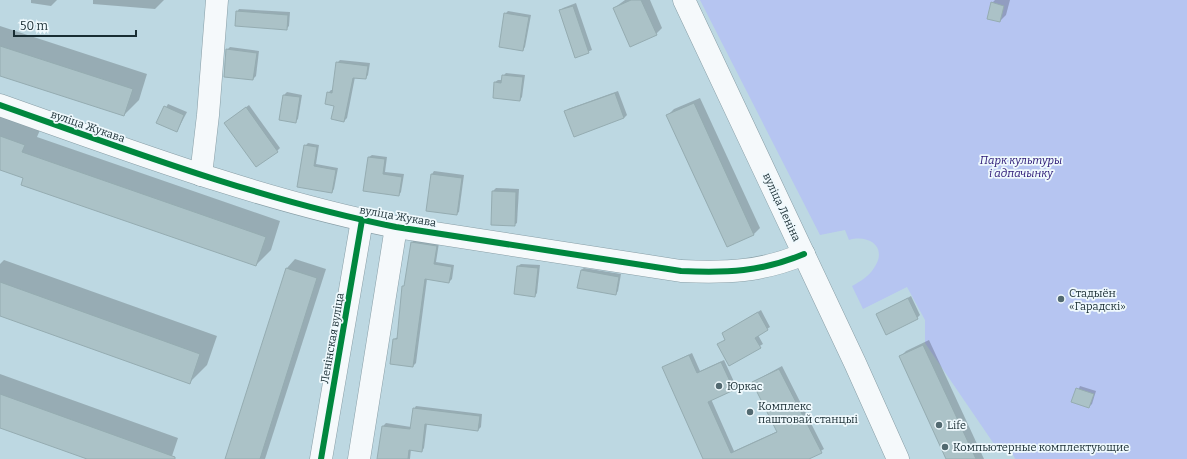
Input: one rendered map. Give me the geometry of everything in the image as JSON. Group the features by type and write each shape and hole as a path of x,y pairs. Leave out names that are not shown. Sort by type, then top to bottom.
{"street":[{"path":"201,175 208,115 217,0"},
{"name":"вуліца Леніна","path":"684,0 804,254 898,459"},
{"name":"вуліца Жукава","path":"0,105 201,175 362,220 396,227 682,271 723,273 748,270 779,264 804,254"},
{"name":"Ленінская вуліца","path":"321,459 362,220"},
{"path":"359,459 396,227"}],"green space":[{"name":"Парк культуры і адпачынку","path":"700,0 1187,0 1187,459 1015,459 1010,448 994,444 925,343 925,320 907,287 863,309 852,286 872,271 878,261 878,249 875,244 864,239 849,240 845,230 820,235"}],"building":[{"path":"631,0 641,0 657,35 630,47 613,8"},
{"path":"991,2 1004,6 1000,22 987,19"},
{"path":"573,6 589,53 575,58 559,10"},
{"path":"236,11 288,15 287,30 235,26"},
{"path":"504,13 529,17 523,51 499,47"},
{"path":"0,46 133,89 124,116 0,76"},
{"path":"226,49 257,53 253,80 224,77"},
{"path":"336,62 368,66 366,79 353,78 344,122 331,119 334,106 325,104 327,92 332,93"},
{"path":"502,75 523,77 520,101 493,98 494,82 501,83"},
{"path":"615,93 624,118 574,137 564,111"},
{"path":"283,95 300,97 296,123 279,120"},
{"path":"694,103 754,235 727,247 666,115"},
{"path":"164,106 184,115 177,132 156,123"},
{"path":"246,107 278,152 256,167 224,123"},
{"path":"0,136 25,145 22,152 266,237 256,266 21,185 23,178 0,170"},
{"path":"304,145 317,147 314,166 336,170 332,193 297,187"},
{"path":"368,157 385,159 383,174 402,177 399,196 363,191"},
{"path":"431,174 462,178 457,215 426,211"},
{"path":"492,191 516,192 515,226 491,225"},
{"path":"411,242 437,246 434,264 452,267 449,283 425,279 413,367 390,364 393,339 397,339 402,286 404,286"},
{"path":"517,266 538,268 535,297 514,294"},
{"path":"286,268 317,278 260,459 225,459"},
{"path":"581,270 619,277 616,295 577,288"},
{"path":"0,282 200,354 190,384 0,316"},
{"path":"908,298 918,319 886,335 876,314"},
{"path":"758,312 768,330 755,338 761,348 729,366 717,344 725,340 722,333"},
{"path":"923,345 976,459 946,459 899,356"},
{"path":"689,355 697,373 721,362 734,390 708,402 731,453 777,432 752,382 779,369 822,453 809,459 703,459 662,367"},
{"path":"1076,388 1094,394 1089,408 1071,402"},
{"path":"0,394 175,457 175,459 87,459 0,428"},
{"path":"413,408 480,416 478,431 425,424 422,452 409,450 408,459 377,459 382,426 410,429"}],"cycle path":[{"path":"0,105 147,157 246,189 346,216 396,227 681,271 714,272 744,270 773,265 804,254"},
{"path":"321,459 362,220"}],"place":[{"name":"Стадыён «Гарадскі»","path":"1061,299"},
{"name":"Юркас","path":"719,386"},
{"name":"Комплекс паштовай станцыі","path":"750,412"},
{"name":"Life","path":"939,425"},
{"name":"Компьютерные комплектующие","path":"945,447"}]}
